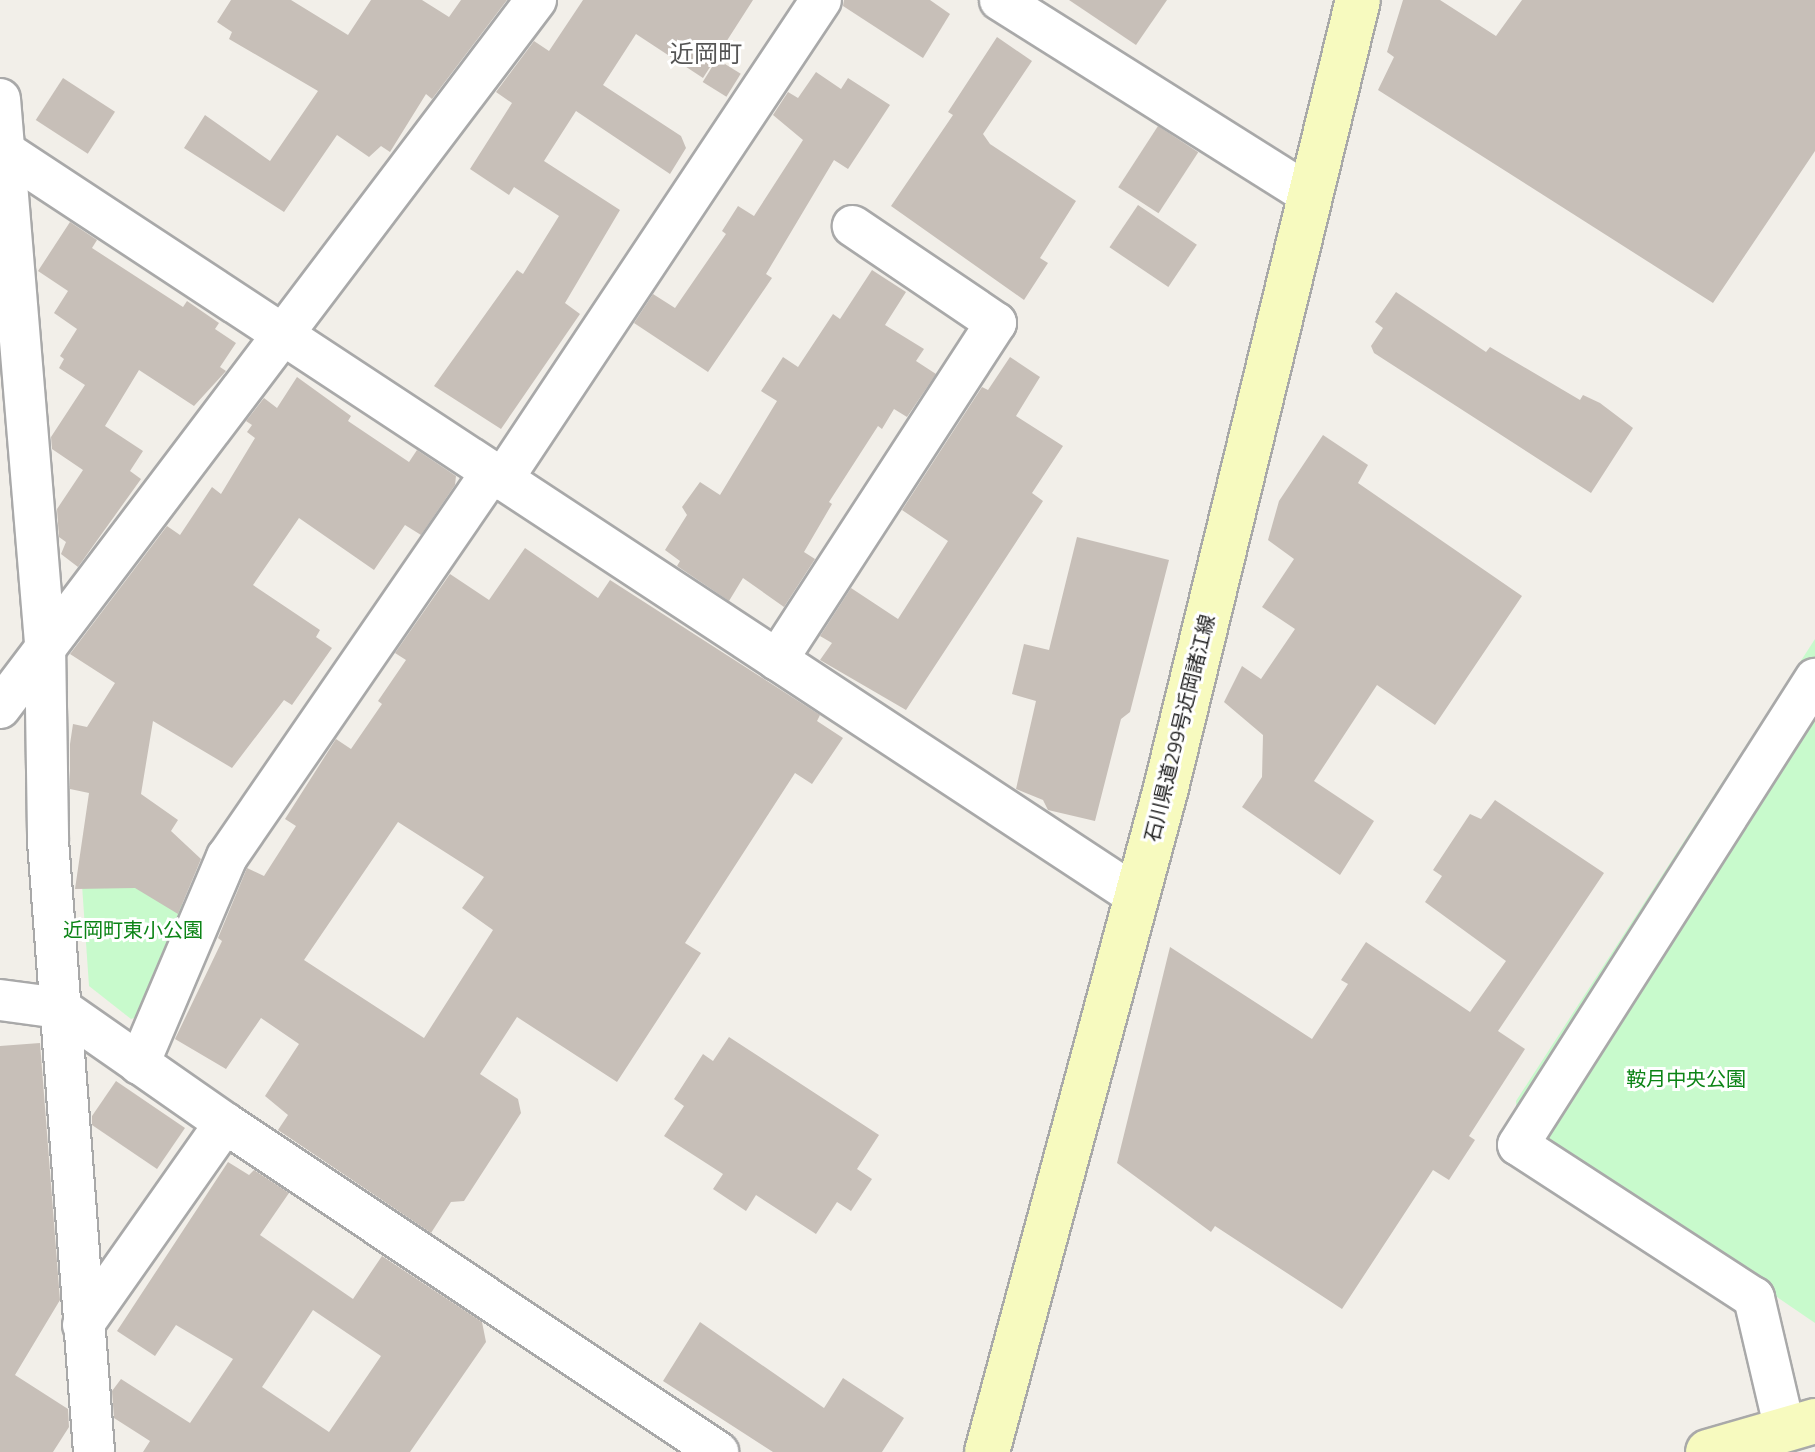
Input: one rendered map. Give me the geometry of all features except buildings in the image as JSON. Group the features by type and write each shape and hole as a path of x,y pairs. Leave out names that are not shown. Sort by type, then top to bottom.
{"main road":[{"name":"石川県道299号近岡諸江線","path":"987,1452 1166,788 1358,0"},
{"path":"1708,1452 1800,1426"}],"street":[{"path":"0,708 45,643 536,0"},
{"path":"139,1064 227,857 497,476 821,0"},
{"path":"1002,1 1310,195"},
{"path":"0,99 7,153 45,643 48,841 94,1452"},
{"path":"7,153 1135,895"},
{"path":"777,660 996,323 853,226"},
{"path":"1800,1426 1754,1298 1518,1145 1815,679"},
{"path":"0,1000 60,1008 225,1123 718,1452"},
{"path":"83,1325 225,1123"}],"green space":[{"name":"鞍月中央公園","path":"1815,639 1815,1323 1517,1119 1516,1101"},
{"name":"近岡町東小公園","path":"150,880 190,910 154,1011 131,1019 89,986 82,885"}],"district":[{"name":"近岡町","path":"706,54"}]}
